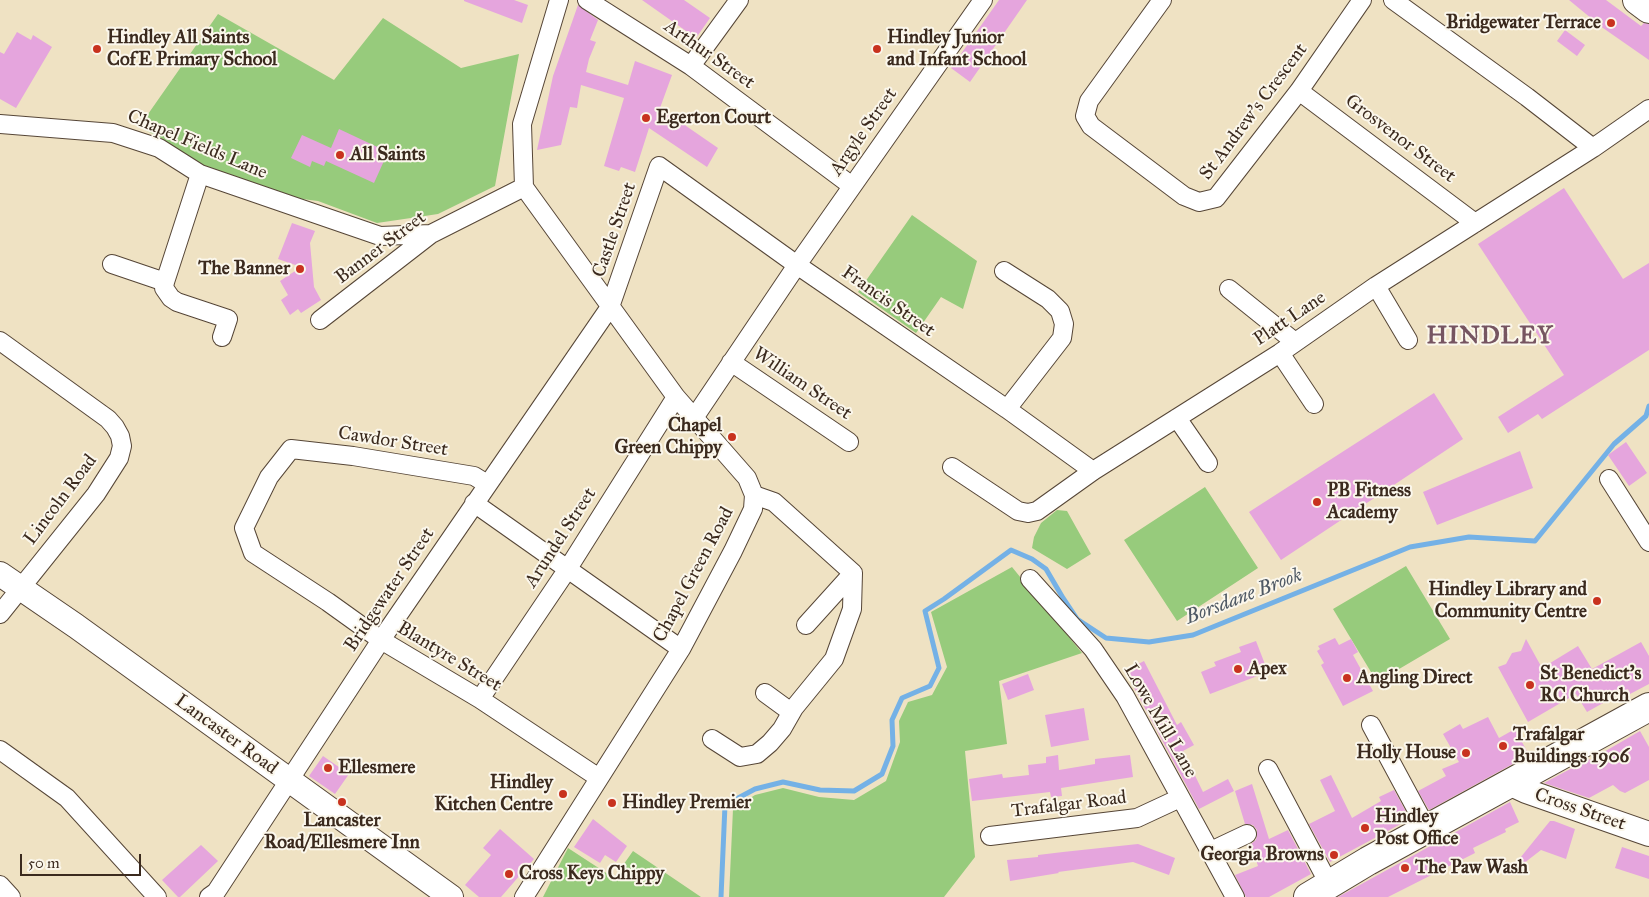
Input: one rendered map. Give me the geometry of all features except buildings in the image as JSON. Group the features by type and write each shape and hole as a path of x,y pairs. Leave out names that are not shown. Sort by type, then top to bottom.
{"highway":[{"path":"1637,0 1649,9"},
{"path":"1316,893 1427,829 1649,708"}],"street":[{"path":"524,187 522,124 559,0"},
{"name":"Arthur Street","path":"587,0 691,66 852,186"},
{"path":"691,66 739,0"},
{"name":"Argyle Street","path":"694,418 797,264 983,0"},
{"name":"St Andrew's Crescent","path":"1162,0 1089,101 1085,116 1091,126 1184,196 1199,202 1216,198 1298,91 1362,0"},
{"path":"1395,1 1527,97 1593,148"},
{"name":"Grosvenor Street","path":"1298,91 1475,223"},
{"name":"Platt Lane","path":"952,467 1018,511 1028,513 1037,511 1093,471 1280,352 1376,286 1593,148 1649,109"},
{"name":"Chapel Fields Lane","path":"0,124 113,133 158,148 200,174 380,236 430,234"},
{"name":"Francis Street","path":"659,166 1093,471"},
{"name":"Castle Street","path":"610,307 659,166"},
{"path":"200,174 164,282 167,293 177,302 228,319 222,337"},
{"name":"Banner Street","path":"320,320 430,234 524,187"},
{"name":"Chapel Green Road","path":"524,187 676,397 747,478 754,494 753,509 681,649 524,897"},
{"path":"112,263 164,282"},
{"path":"1004,271 1048,299 1060,311 1064,324 1062,338 1007,409"},
{"path":"1376,286 1408,340"},
{"path":"1229,289 1295,342"},
{"name":"Bridgewater Street","path":"214,895 381,640 610,307"},
{"name":"Lincoln Road","path":"0,341 108,419 117,431 122,446 119,458 96,494 20,588"},
{"path":"1280,352 1314,404"},
{"name":"William Street","path":"731,362 849,442"},
{"name":"Arundel Street","path":"480,699 567,570 676,397"},
{"path":"1178,418 1208,463"},
{"name":"Cawdor Street","path":"253,554 244,528 269,476 291,449 353,456 474,476 487,484"},
{"path":"1609,479 1648,540"},
{"path":"712,739 740,756 757,754 782,729 792,712 834,659 852,608 853,573 774,502 754,494"},
{"path":"474,503 681,649"},
{"name":"Blantyre Street","path":"253,554 328,602 381,640 480,699 599,778"},
{"path":"806,625 853,573"},
{"name":"Lancaster Road","path":"0,574 76,626 452,897"},
{"name":"Lowe Mill Lane","path":"1030,579 1093,649 1125,696 1235,897"},
{"path":"0,614 20,588"},
{"path":"765,693 792,712"},
{"path":"1371,725 1427,829"},
{"path":"0,750 67,798 157,897"},
{"path":"1268,769 1316,893"},
{"name":"Cross Street","path":"1511,784 1649,834"},
{"name":"Trafalgar Road","path":"990,836 1137,818 1180,798"},
{"path":"1211,851 1246,834"},
{"path":"0,885 11,897"}],"green space":[{"path":"218,14 334,80 383,18 461,68 519,54 495,186 438,214 377,223 318,201 287,197 196,164 163,139 139,127"},
{"path":"912,215 977,261 963,309 941,297 916,333 858,292"},
{"path":"1205,487 1258,568 1177,621 1124,540"},
{"path":"1057,510 1067,511 1091,554 1067,569 1032,548 1034,537 1041,523"},
{"path":"1406,566 1450,639 1377,682 1333,609"},
{"path":"1012,567 1082,653 999,681 1007,744 965,751 975,857 944,897 729,897 733,809 755,795 783,788 819,797 854,800 886,781 900,742 899,721 908,702 932,695 947,667 931,612"},
{"path":"568,848 614,878 633,851 701,897 543,897"}],"waterway":[{"name":"Borsdane Brook","path":"721,897 725,805 755,789 783,782 820,790 854,791 882,774 893,746 892,720 902,698 930,686 939,668 925,611 1011,550 1032,559 1046,569 1077,619 1106,638 1149,642 1193,635 1410,547 1469,537 1535,541 1614,444 1646,416 1649,406"}],"place":[{"name":"Bridgewater Terrace","path":"1611,23"},
{"name":"Hindley All Saints CofE Primary School","path":"97,49"},
{"name":"Hindley Junior and Infant School","path":"877,49"},
{"name":"Egerton Court","path":"646,118"},
{"name":"All Saints","path":"340,155"},
{"name":"The Banner","path":"300,269"},
{"name":"Chapel Green Chippy","path":"732,437"},
{"name":"PB Fitness Academy","path":"1317,502"},
{"name":"Hindley Library and Community Centre","path":"1597,601"},
{"name":"Apex","path":"1238,669"},
{"name":"Angling Direct","path":"1347,678"},
{"name":"St Benedict's RC Church","path":"1530,685"},
{"name":"Trafalgar Buildings 1906","path":"1503,746"},
{"name":"Holly House","path":"1466,753"},
{"name":"Ellesmere","path":"328,768"},
{"name":"Hindley Kitchen Centre","path":"563,794"},
{"name":"Lancaster Road/Ellesmere Inn","path":"342,802"},
{"name":"Hindley Premier","path":"612,803"},
{"name":"Hindley Post Office","path":"1365,828"},
{"name":"Georgia Browns","path":"1334,855"},
{"name":"The Paw Wash","path":"1405,868"},
{"name":"Cross Keys Chippy","path":"509,874"}],"district":[{"name":"HINDLEY","path":"1490,337"}]}
